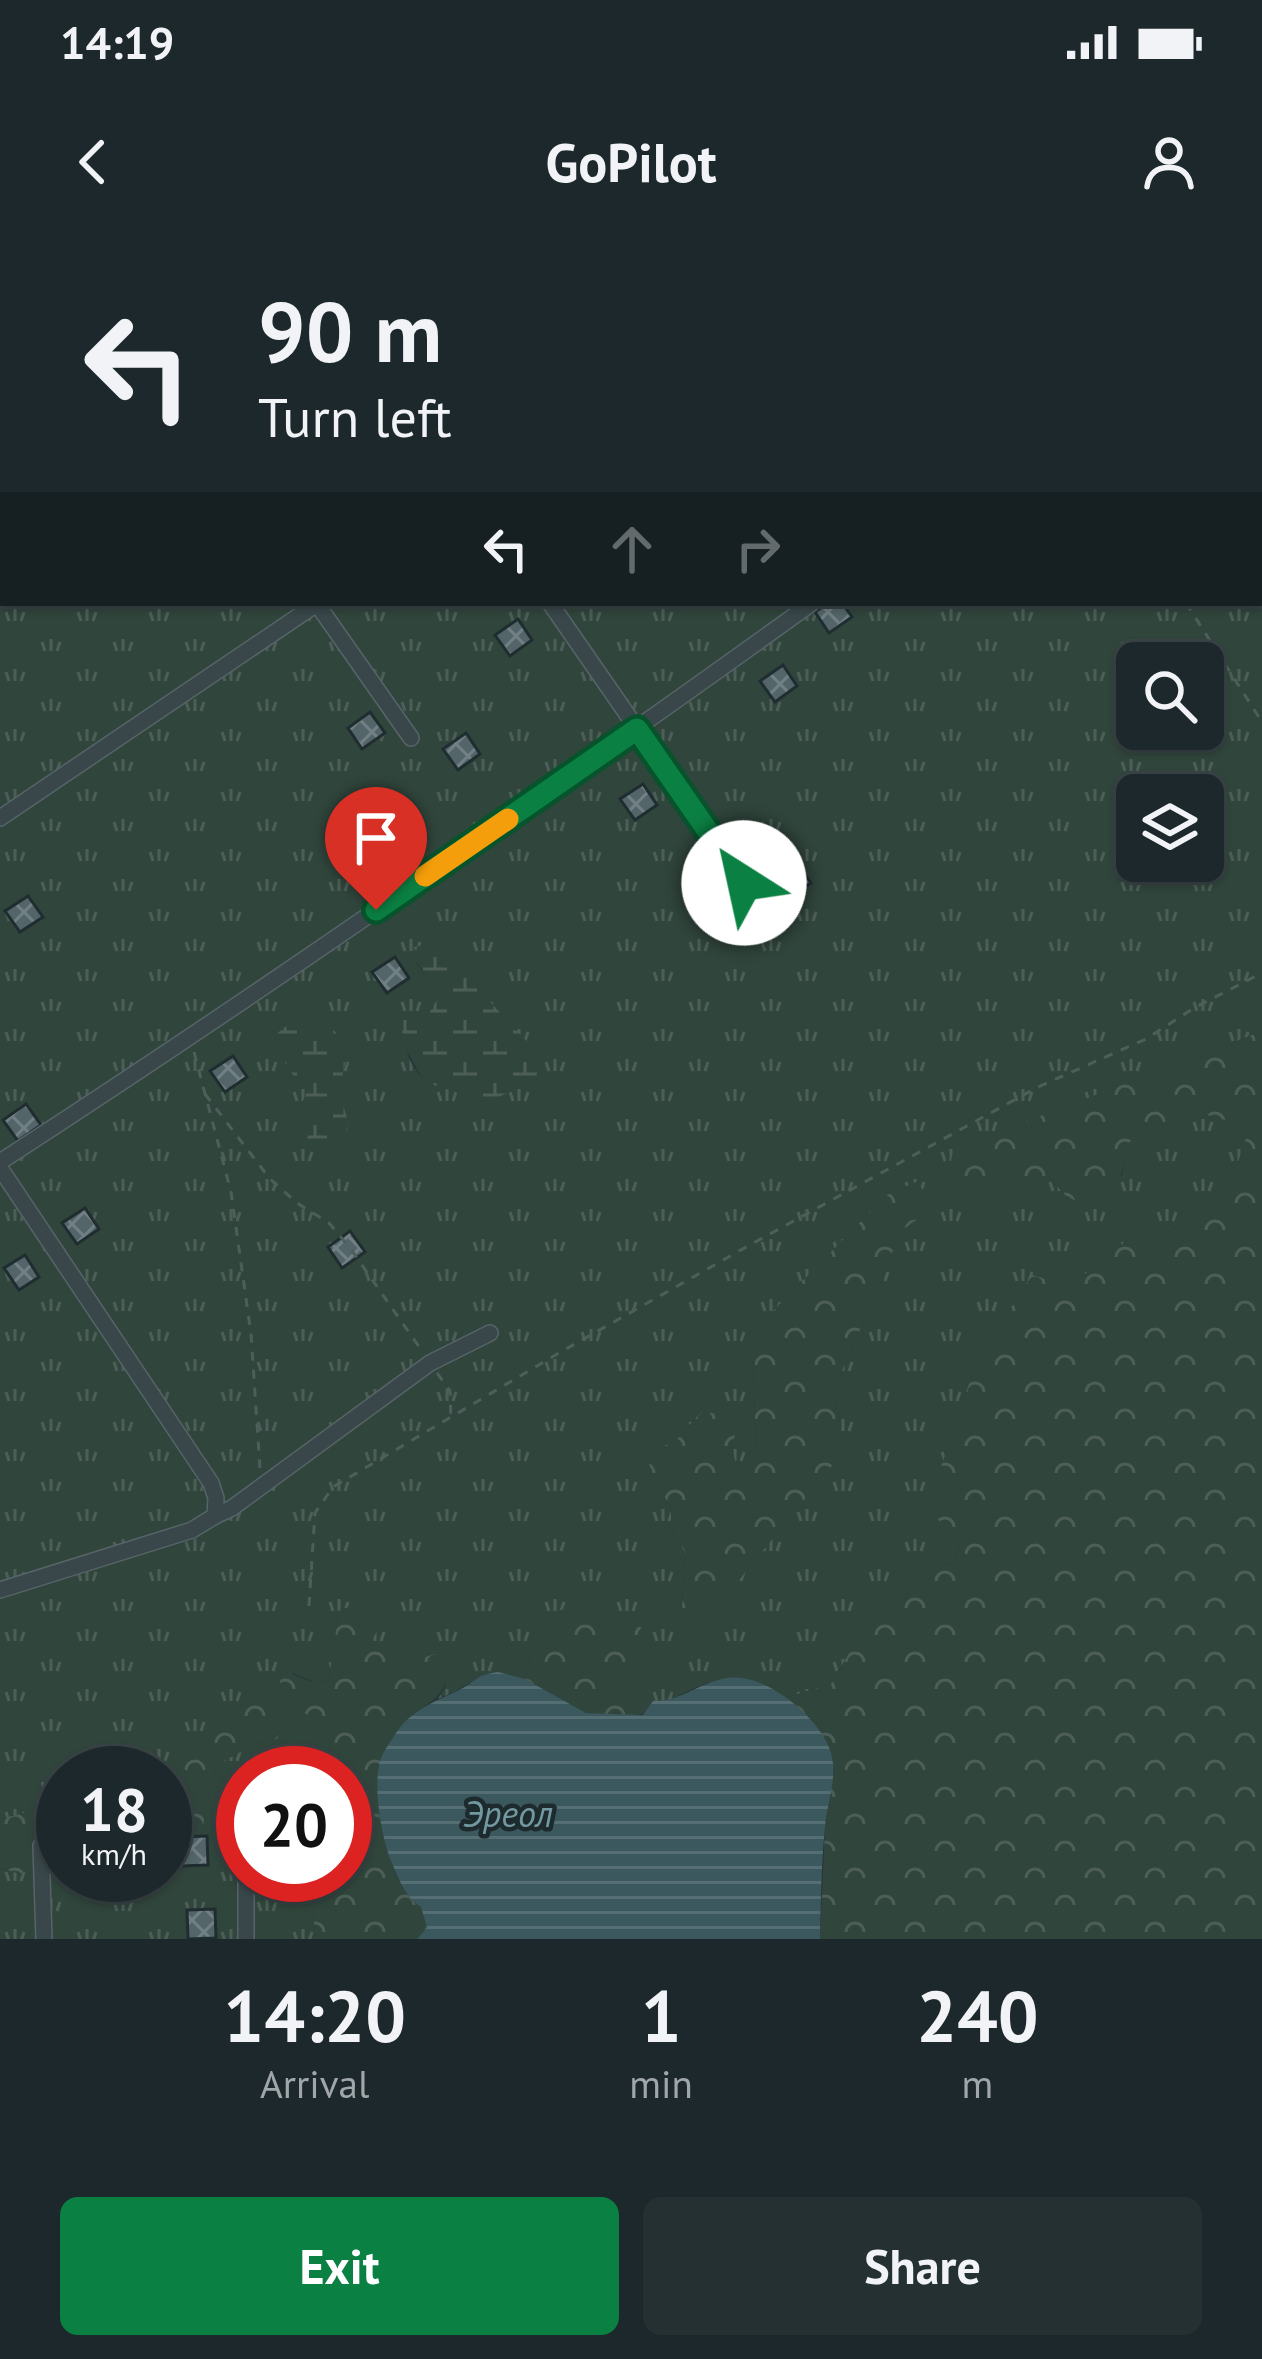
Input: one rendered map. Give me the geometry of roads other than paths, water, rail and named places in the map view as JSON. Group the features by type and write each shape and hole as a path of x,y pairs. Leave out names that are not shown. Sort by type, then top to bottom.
{"street":[{"path":"0,818 314,606"},
{"path":"320,606 411,738"},
{"path":"552,606 744,883"},
{"path":"215,1516 211,1484 0,1165 190,1039 808,606"},
{"path":"0,1590 192,1530 232,1508 430,1363 490,1333"},
{"path":"43,1902 44,1939"},
{"path":"246,1902 246,1939"}],"water":[{"name":"Эреол","path":"498,1672 525,1679 586,1713 643,1715 653,1701 730,1678 755,1681 796,1705 818,1728 833,1762 820,1939 417,1939 427,1928 421,1907 400,1881 381,1824 377,1782 381,1758 413,1715 479,1677"}]}
